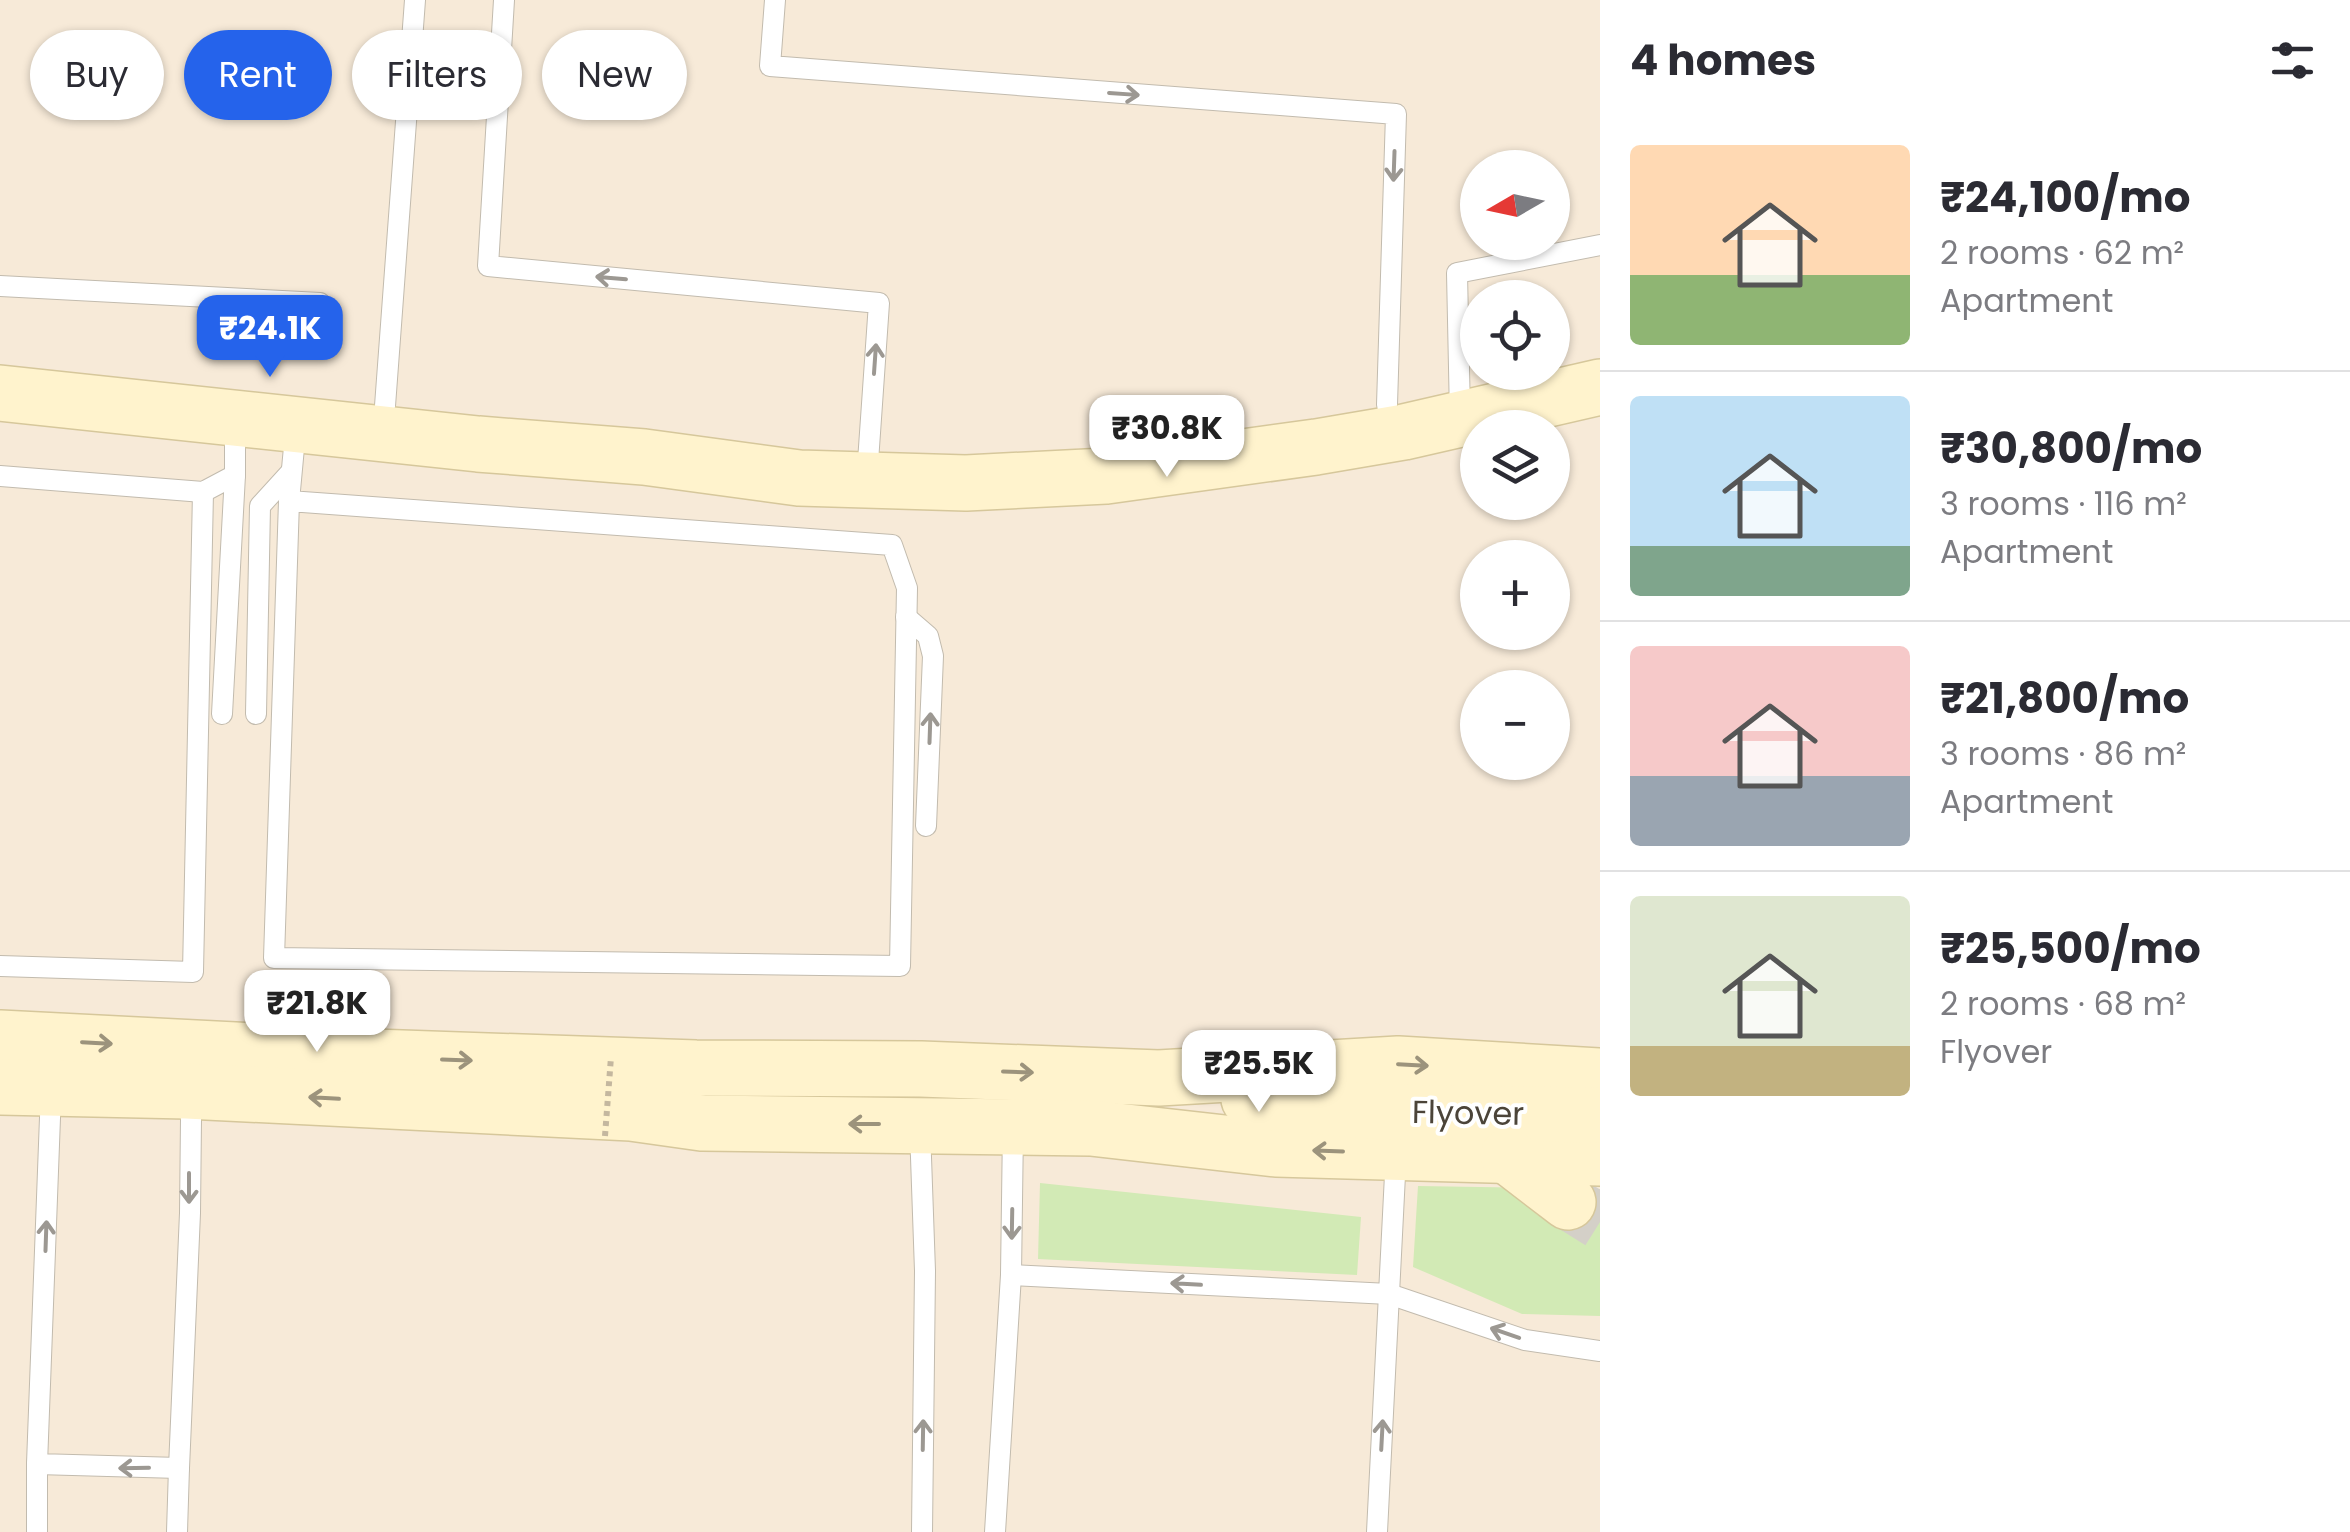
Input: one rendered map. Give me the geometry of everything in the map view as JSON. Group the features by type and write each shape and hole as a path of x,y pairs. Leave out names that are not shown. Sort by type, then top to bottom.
{"street":[{"path":"0,360 966,483 1106,476 1316,447 1600,364"},
{"path":"0,393 236,418 293,449 478,444 644,456 799,478 1089,448 1386,405 1459,408 1600,389"},
{"path":"0,1038 392,1058 696,1068 921,1069 1159,1078 1398,1064 1600,1076"},
{"name":"Flyover","path":"1159,1078 1270,1104 1382,1112 1600,1115"},
{"path":"25,1087 631,1113 702,1123 1091,1128 1276,1150 1600,1158"},
{"path":"1508,1156 1568,1202"}],"lane":[{"path":"385,406 415,0"},
{"path":"504,0 488,266 879,303 868,468"},
{"path":"775,0 770,66 1396,114 1386,405"},
{"path":"1459,408 1457,273 1600,245"},
{"path":"0,286 320,302"},
{"path":"222,714 236,418"},
{"path":"289,501 892,545 907,588 900,966 274,958 289,501 293,449"},
{"path":"256,714 260,506 293,449"},
{"path":"0,476 203,492 235,475"},
{"path":"0,966 192,972 203,492"},
{"path":"906,618 918,625 932,646 926,826"},
{"path":"25,1087 37,1532"},
{"path":"177,1532 190,1213 188,1091"},
{"path":"920,1124 926,1271 922,1532"},
{"path":"996,1532 1011,1274 1013,1126"},
{"path":"1378,1532 1396,1154"},
{"path":"1011,1274 1389,1294 1525,1340 1600,1351"},
{"path":"36,1464 179,1468"}],"path":[{"path":"605,1136 611,1057"}],"shaded area":[{"path":"0,0 1600,0 1600,1532 0,1532"}],"green space":[{"path":"1040,1183 1361,1217 1357,1275 1038,1259"},
{"path":"1418,1186 1600,1189 1600,1316 1522,1314 1413,1267"}],"tunnel":[{"path":"1568,1202 1600,1222"}]}
